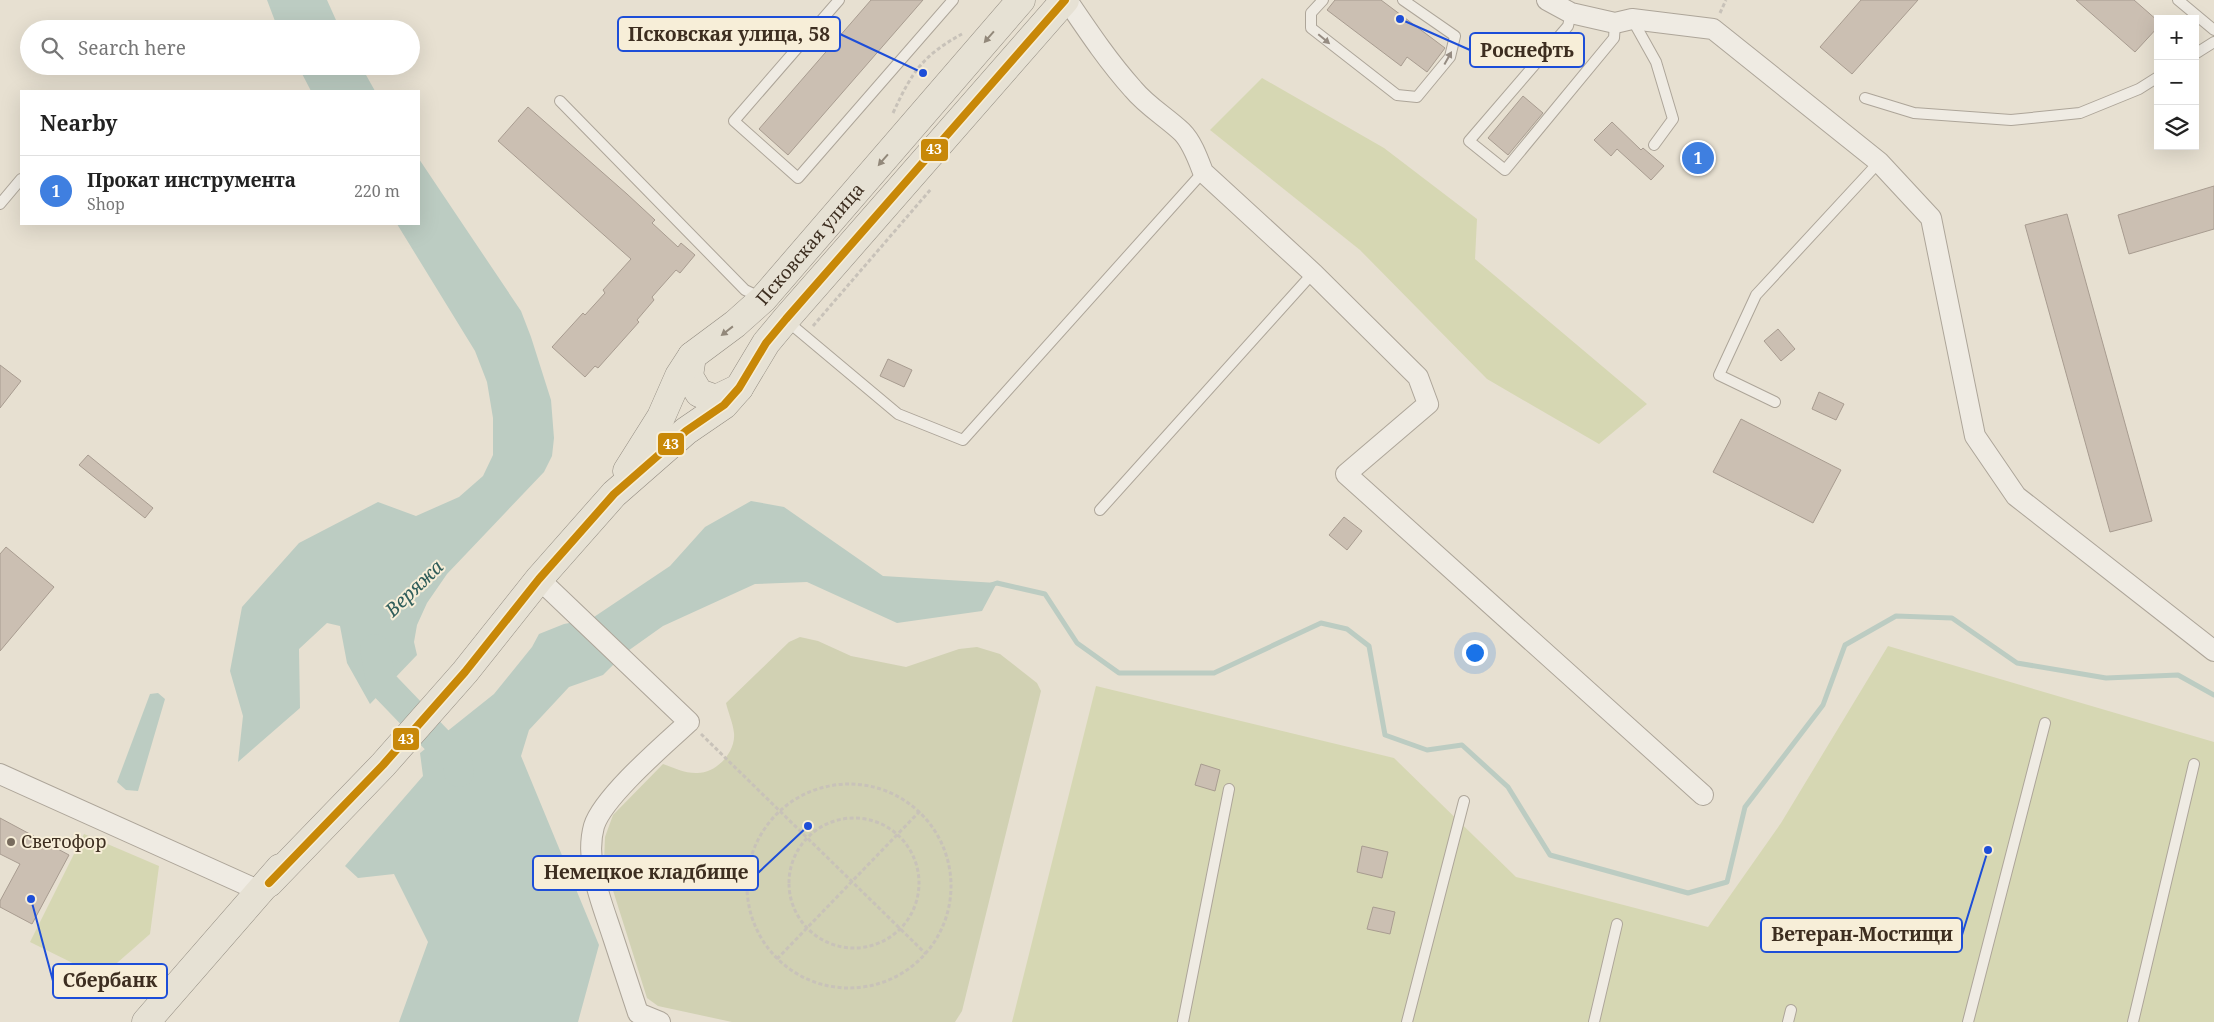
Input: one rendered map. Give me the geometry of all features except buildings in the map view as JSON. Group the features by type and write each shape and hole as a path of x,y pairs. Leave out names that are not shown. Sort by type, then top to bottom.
{"main road":[{"name":"Псковская улица","path":"614,494 661,417 679,376 692,356 735,324 763,299 1021,0"},
{"name":"Псковская улица","path":"146,1022 458,667 540,579 614,494 686,431 724,405 738,388 766,343 786,319 1066,0"},
{"path":"692,356 689,376 699,393 716,399 738,388"}],"street":[{"path":"1066,0 1133,90 1157,113 1183,133 1197,156 1203,172 1313,273 1418,377 1428,404 1346,474 1703,795"},
{"path":"1547,0 1571,13 1624,21 1713,29 1879,162 1932,218 1975,436 2016,496 2214,651"},
{"path":"540,579 570,610 689,722 651,757 606,804 594,825 592,848 595,880 638,1013 658,1022"},
{"path":"0,774 265,887"}],"lane":[{"path":"839,0 734,122 798,178 953,0"},
{"path":"1323,0 1311,13 1312,28 1397,95 1417,97 1450,57 1455,36 1403,0"},
{"path":"2178,0 2214,30"},
{"path":"1571,13 1568,26 1469,141 1506,170 1614,38 1624,21 1656,62 1673,119 1654,145"},
{"path":"2199,51 2214,42"},
{"path":"1865,98 1914,113 2011,120 2080,114 2139,89 2154,80"},
{"path":"560,102 745,290 763,299"},
{"path":"1775,402 1720,374 1756,295 1879,162"},
{"path":"786,319 898,414 963,440 1203,172"},
{"path":"0,204 20,180"},
{"path":"1100,510 1313,273"},
{"path":"1968,1022 2046,723"},
{"path":"2133,1022 2194,764"},
{"path":"1183,1022 1230,789"},
{"path":"1407,1022 1464,801"},
{"path":"1594,1022 1618,924"},
{"path":"1788,1022 1791,1010"}],"path":[{"path":"689,722 806,839 926,954"},
{"path":"833,784 865,784 895,793 920,811 939,836 950,866 951,898 943,928 926,954 900,975 869,986 836,988 804,978 777,959 758,933 747,902 747,869 758,837 778,811 804,793 833,784"},
{"path":"777,959 920,811"},
{"path":"861,818 881,824 898,835 909,848 916,864 919,882 917,899 910,915 900,929 883,941 864,947 843,947 824,940 808,928 796,912 790,894 790,874 795,855 806,839 822,826 848,819 861,818"}],"green space":[{"path":"1262,78 1384,148 1477,219 1475,259 1647,404 1599,444 1487,379 1360,250 1210,130"},
{"path":"800,637 818,641 851,656 906,667 959,649 977,647 1000,654 1037,683 1041,691 962,1011 955,1022 732,1022 658,1006 647,998 604,862 605,837 613,815 663,764 692,773 711,770 717,766 728,754 734,740 726,703 789,642"},
{"path":"1888,646 2214,742 2214,1022 1012,1022 1096,686 1394,758 1516,877 1708,927 1781,823"},
{"path":"84,834 159,866 150,934 101,977 30,942"}],"water":[{"path":"267,0 327,0 336,20 275,20"},
{"path":"303,75 366,75 374,90 310,90"},
{"path":"420,160 521,311 551,400 554,438 552,456 544,472 447,574 427,603 417,625 414,642 417,655 370,704 347,663 340,626 327,623 299,649 300,708 238,762 243,716 230,671 242,607 299,543 378,502 416,516 459,497 483,476 493,455 493,418 487,382 475,351 398,225 420,225"},
{"path":"751,501 784,507 883,576 997,583 982,611 897,623 807,582 755,584 663,626 625,653 603,675 569,687 529,730 521,756 599,945 578,1022 399,1022 428,942 394,874 358,878 345,866 423,776 420,753 494,694 532,647 539,634 564,624 591,619 670,566 705,527"},
{"path":"158,693 165,699 138,791 126,790 117,782 150,694"}],"waterway":[{"path":"991,585 997,583 1045,594 1077,643 1119,673 1214,673 1321,623 1347,629 1369,646 1385,735 1427,750 1462,745 1508,787 1550,855 1688,893 1727,882 1745,807 1823,705 1845,645 1896,616 1952,618 2017,663 2106,678 2178,675 2214,695"},
{"name":"Веряжа","path":"375,649 381,682 457,761 459,772"}],"transit line":[{"name":"43","path":"269,883 383,765 465,672 539,579 614,494 686,431 724,405 739,388 766,343 786,319 1065,0"}],"place":[{"name":"Роснефть","path":"1400,19"},
{"name":"Псковская улица, 58","path":"923,73"},
{"name":"Прокат инструмента","path":"1698,158"},
{"name":"Немецкое кладбище","path":"808,826"},
{"name":"Светофор","path":"11,842"},
{"name":"Ветеран-Мостищи","path":"1988,850"},
{"name":"Сбербанк","path":"31,899"}]}
